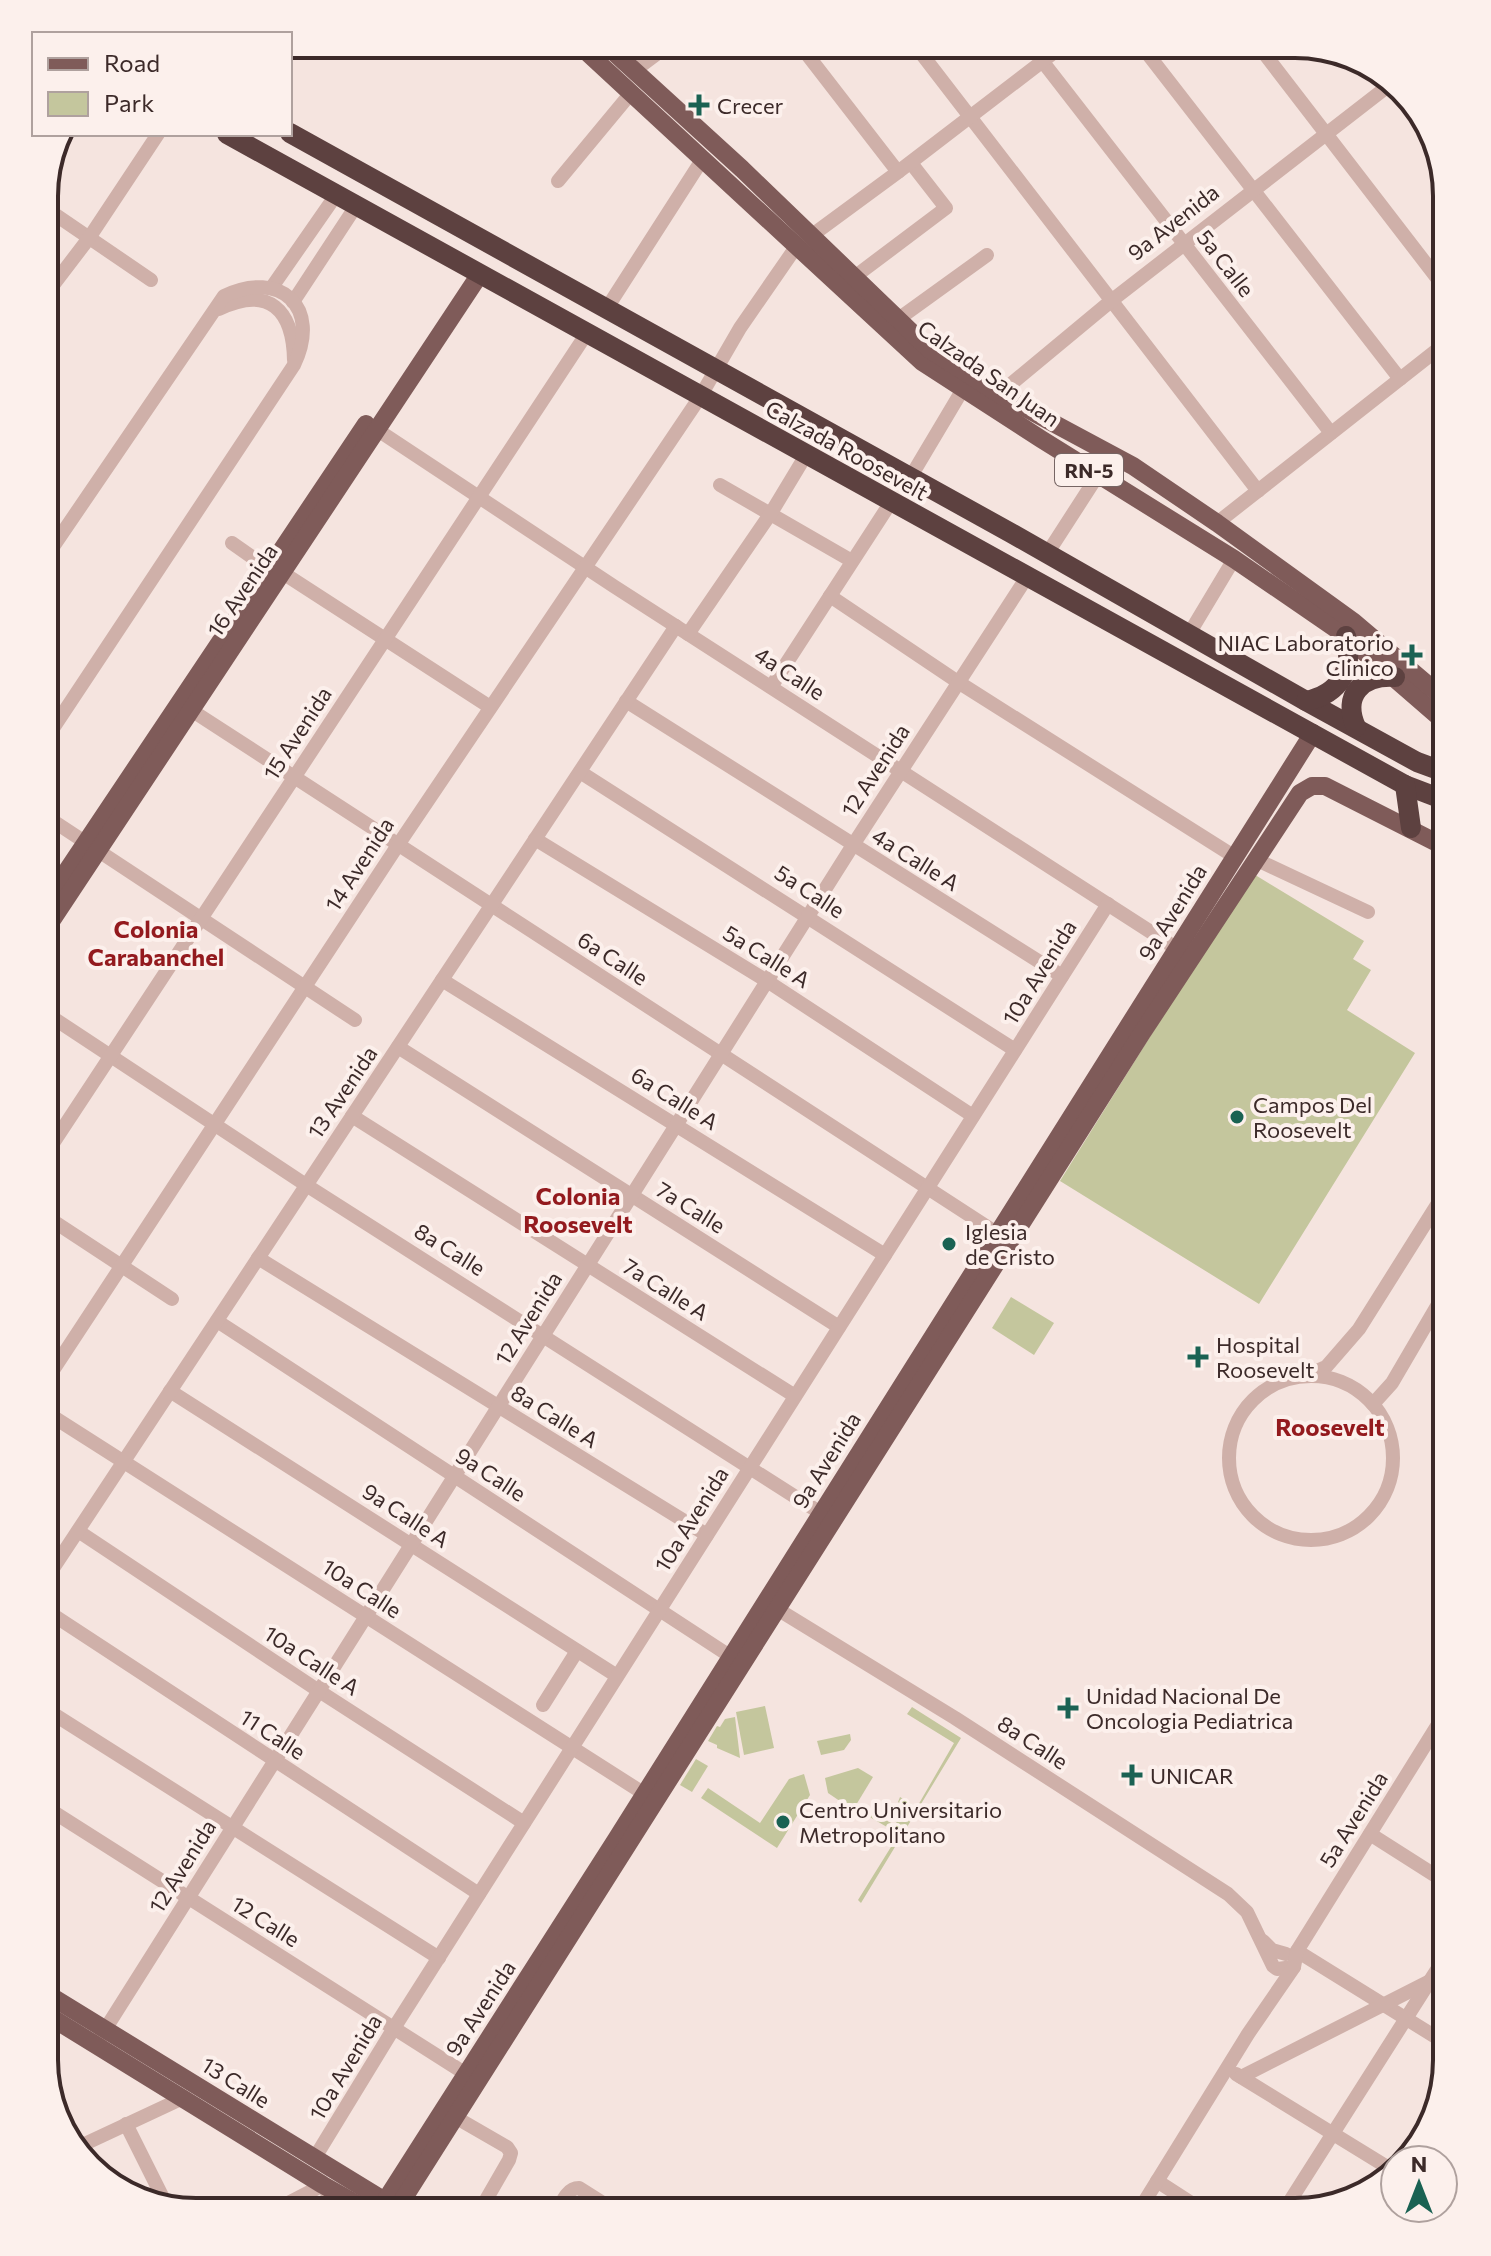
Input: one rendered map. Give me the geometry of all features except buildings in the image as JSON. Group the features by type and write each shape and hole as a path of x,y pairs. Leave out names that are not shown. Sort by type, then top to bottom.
{"highway":[{"name":"Calzada Roosevelt","path":"292,134 1306,701 1433,768"},
{"name":"Calzada Roosevelt","path":"231,136 1405,785 1433,796"},
{"path":"1306,701 1330,693 1346,673 1349,661 1346,636"},
{"path":"1356,727 1351,717 1351,705 1362,685 1371,679 1395,677"},
{"path":"1405,785 1411,828"}],"main road":[{"name":"Calzada San Juan","path":"593,58 702,160 853,278 930,350 1098,475 1234,559 1346,636 1433,711"},
{"name":"Calzada San Juan","path":"620,58 922,362 963,389 996,401 1133,466 1341,612 1433,688"},
{"name":"16 Avenida","path":"58,907 91,847 475,271"},
{"name":"16 Avenida","path":"58,888 191,710 276,571"},
{"name":"9a Avenida","path":"396,2198 455,2117 650,1797 1184,953 1235,857 1313,733"},
{"name":"9a Avenida","path":"1184,953 1300,793 1312,786 1329,787 1411,828"},
{"path":"1411,828 1433,840"},
{"name":"9a Avenida","path":"394,2198 466,2074 622,1842"},
{"name":"13 Calle","path":"58,2003 183,2098 323,2185 358,2198"},
{"name":"13 Calle","path":"58,2019 101,2036 314,2159 372,2198"}],"street":[{"path":"634,71 651,58"},
{"path":"810,58 898,172"},
{"path":"925,58 1258,491"},
{"name":"5a Calle","path":"1040,58 1331,433"},
{"path":"714,370 804,241 1046,58"},
{"path":"1151,58 1400,379"},
{"path":"1268,58 1433,273"},
{"name":"9a Avenida","path":"996,401 1111,301 1383,90"},
{"path":"558,181 631,93"},
{"path":"58,279 157,136"},
{"path":"607,308 702,160"},
{"path":"853,278 946,208 911,163"},
{"path":"272,287 336,195"},
{"path":"293,302 356,206"},
{"path":"58,217 151,280"},
{"path":"897,320 987,255"},
{"path":"58,539 224,296 241,288 272,287 293,302 301,313 305,327 303,346 294,365 58,721"},
{"path":"210,314 234,302 254,298 273,305 286,318 294,336 294,365"},
{"name":"15 Avenida","path":"58,1136 587,333"},
{"path":"1217,523 1433,353"},
{"name":"14 Avenida","path":"58,1363 583,566 700,397 714,370"},
{"path":"910,478 963,389"},
{"name":"4a Calle","path":"372,426 583,566 1184,953"},
{"name":"13 Avenida","path":"58,1561 626,701 771,513 806,455"},
{"path":"1047,554 1098,475"},
{"path":"720,485 852,561"},
{"path":"771,687 891,502"},
{"path":"232,543 490,707"},
{"path":"1189,634 1234,559"},
{"name":"12 Avenida","path":"101,2036 853,845 1027,577"},
{"path":"830,596 958,682 1235,857"},
{"name":"4a Calle A","path":"626,701 1062,976"},
{"name":"6a Calle","path":"191,710 1004,1238"},
{"name":"5a Calle","path":"580,772 1015,1050"},
{"path":"58,825 355,1020"},
{"name":"5a Calle A","path":"535,839 767,981 973,1116"},
{"path":"1255,859 1368,912"},
{"name":"10a Avenida","path":"314,2159 394,2028 1108,904"},
{"name":"6a Calle A","path":"442,980 885,1255"},
{"name":"8a Calle","path":"58,1021 306,1185 827,1517"},
{"name":"7a Calle","path":"398,1047 839,1327"},
{"name":"7a Calle A","path":"352,1116 795,1396"},
{"path":"1300,1377 1340,1381 1358,1391 1373,1404 1384,1421 1392,1449 1391,1478 1373,1513 1341,1535 1322,1540 1302,1540 1283,1535 1265,1527 1250,1514 1231,1480 1228,1461 1236,1423 1252,1401 1274,1385 1300,1377 1319,1372 1326,1367 1359,1329 1433,1211"},
{"path":"58,1224 172,1299"},
{"name":"8a Calle A","path":"258,1258 707,1535"},
{"path":"1373,1404 1392,1383 1433,1313"},
{"name":"9a Calle","path":"217,1321 736,1661"},
{"name":"9a Calle A","path":"170,1391 617,1676"},
{"name":"10a Calle","path":"58,1420 650,1797"},
{"name":"10a Calle A","path":"78,1531 524,1823"},
{"name":"8a Calle","path":"772,1605 935,1705 1228,1894 1247,1912 1269,1960 1277,1969"},
{"name":"11 Calle","path":"58,1618 479,1894"},
{"path":"543,1705 577,1651"},
{"path":"58,1717 439,1958"},
{"name":"5a Avenida","path":"1147,2198 1279,1988 1292,1958 1433,1736"},
{"name":"12 Calle","path":"58,1815 466,2074"},
{"path":"1370,1834 1433,1874"},
{"name":"8a Calle","path":"1260,1937 1272,1950 1383,2004 1433,2035"},
{"name":"5a Avenida","path":"1277,1969 1279,1961 1292,1958"},
{"path":"1277,1969 1279,1988"},
{"path":"1241,2077 1432,1980"},
{"path":"1292,2198 1432,1980"},
{"path":"1227,2069 1379,2162"},
{"path":"86,2143 183,2098"},
{"path":"455,2117 507,2147 511,2153 487,2198"},
{"path":"126,2124 161,2193"},
{"path":"1157,2181 1183,2198"},
{"path":"298,2198 323,2185 330,2198"},
{"path":"565,2198 574,2188 592,2198"}],"green space":[{"name":"Campos Del Roosevelt","path":"1252,873 1364,941 1353,959 1371,970 1347,1010 1415,1053 1259,1304 1060,1181"},
{"path":"1011,1297 1054,1323 1034,1355 992,1328"},
{"path":"765,1706 774,1748 744,1755 736,1712"},
{"path":"912,1707 961,1738 861,1903 858,1900 899,1834 868,1816 871,1812 895,1825 905,1807 898,1802 900,1797 917,1807 954,1743 907,1714"},
{"path":"735,1717 740,1758 708,1741 717,1726 720,1727 725,1719"},
{"path":"850,1734 851,1740 844,1750 821,1755 817,1741"},
{"path":"696,1759 708,1766 692,1792 680,1785"},
{"path":"858,1768 873,1777 853,1810 828,1793 825,1778"},
{"path":"804,1774 810,1795 777,1848 701,1798 708,1788 760,1823 789,1779"}],"place":[{"name":"Crecer","path":"699,105"},
{"name":"NIAC Laboratorio Clinico","path":"1412,655"},
{"name":"Campos Del Roosevelt","path":"1237,1117"},
{"name":"Iglesia de Cristo","path":"949,1244"},
{"name":"Hospital Roosevelt","path":"1198,1357"},
{"name":"Unidad Nacional De Oncologia Pediatrica","path":"1068,1708"},
{"name":"UNICAR","path":"1132,1775"},
{"name":"Centro Universitario Metropolitano","path":"783,1822"}],"district":[{"name":"Colonia Carabanchel","path":"156,942"},
{"name":"Colonia Roosevelt","path":"578,1209"},
{"name":"Roosevelt","path":"1330,1426"}]}
